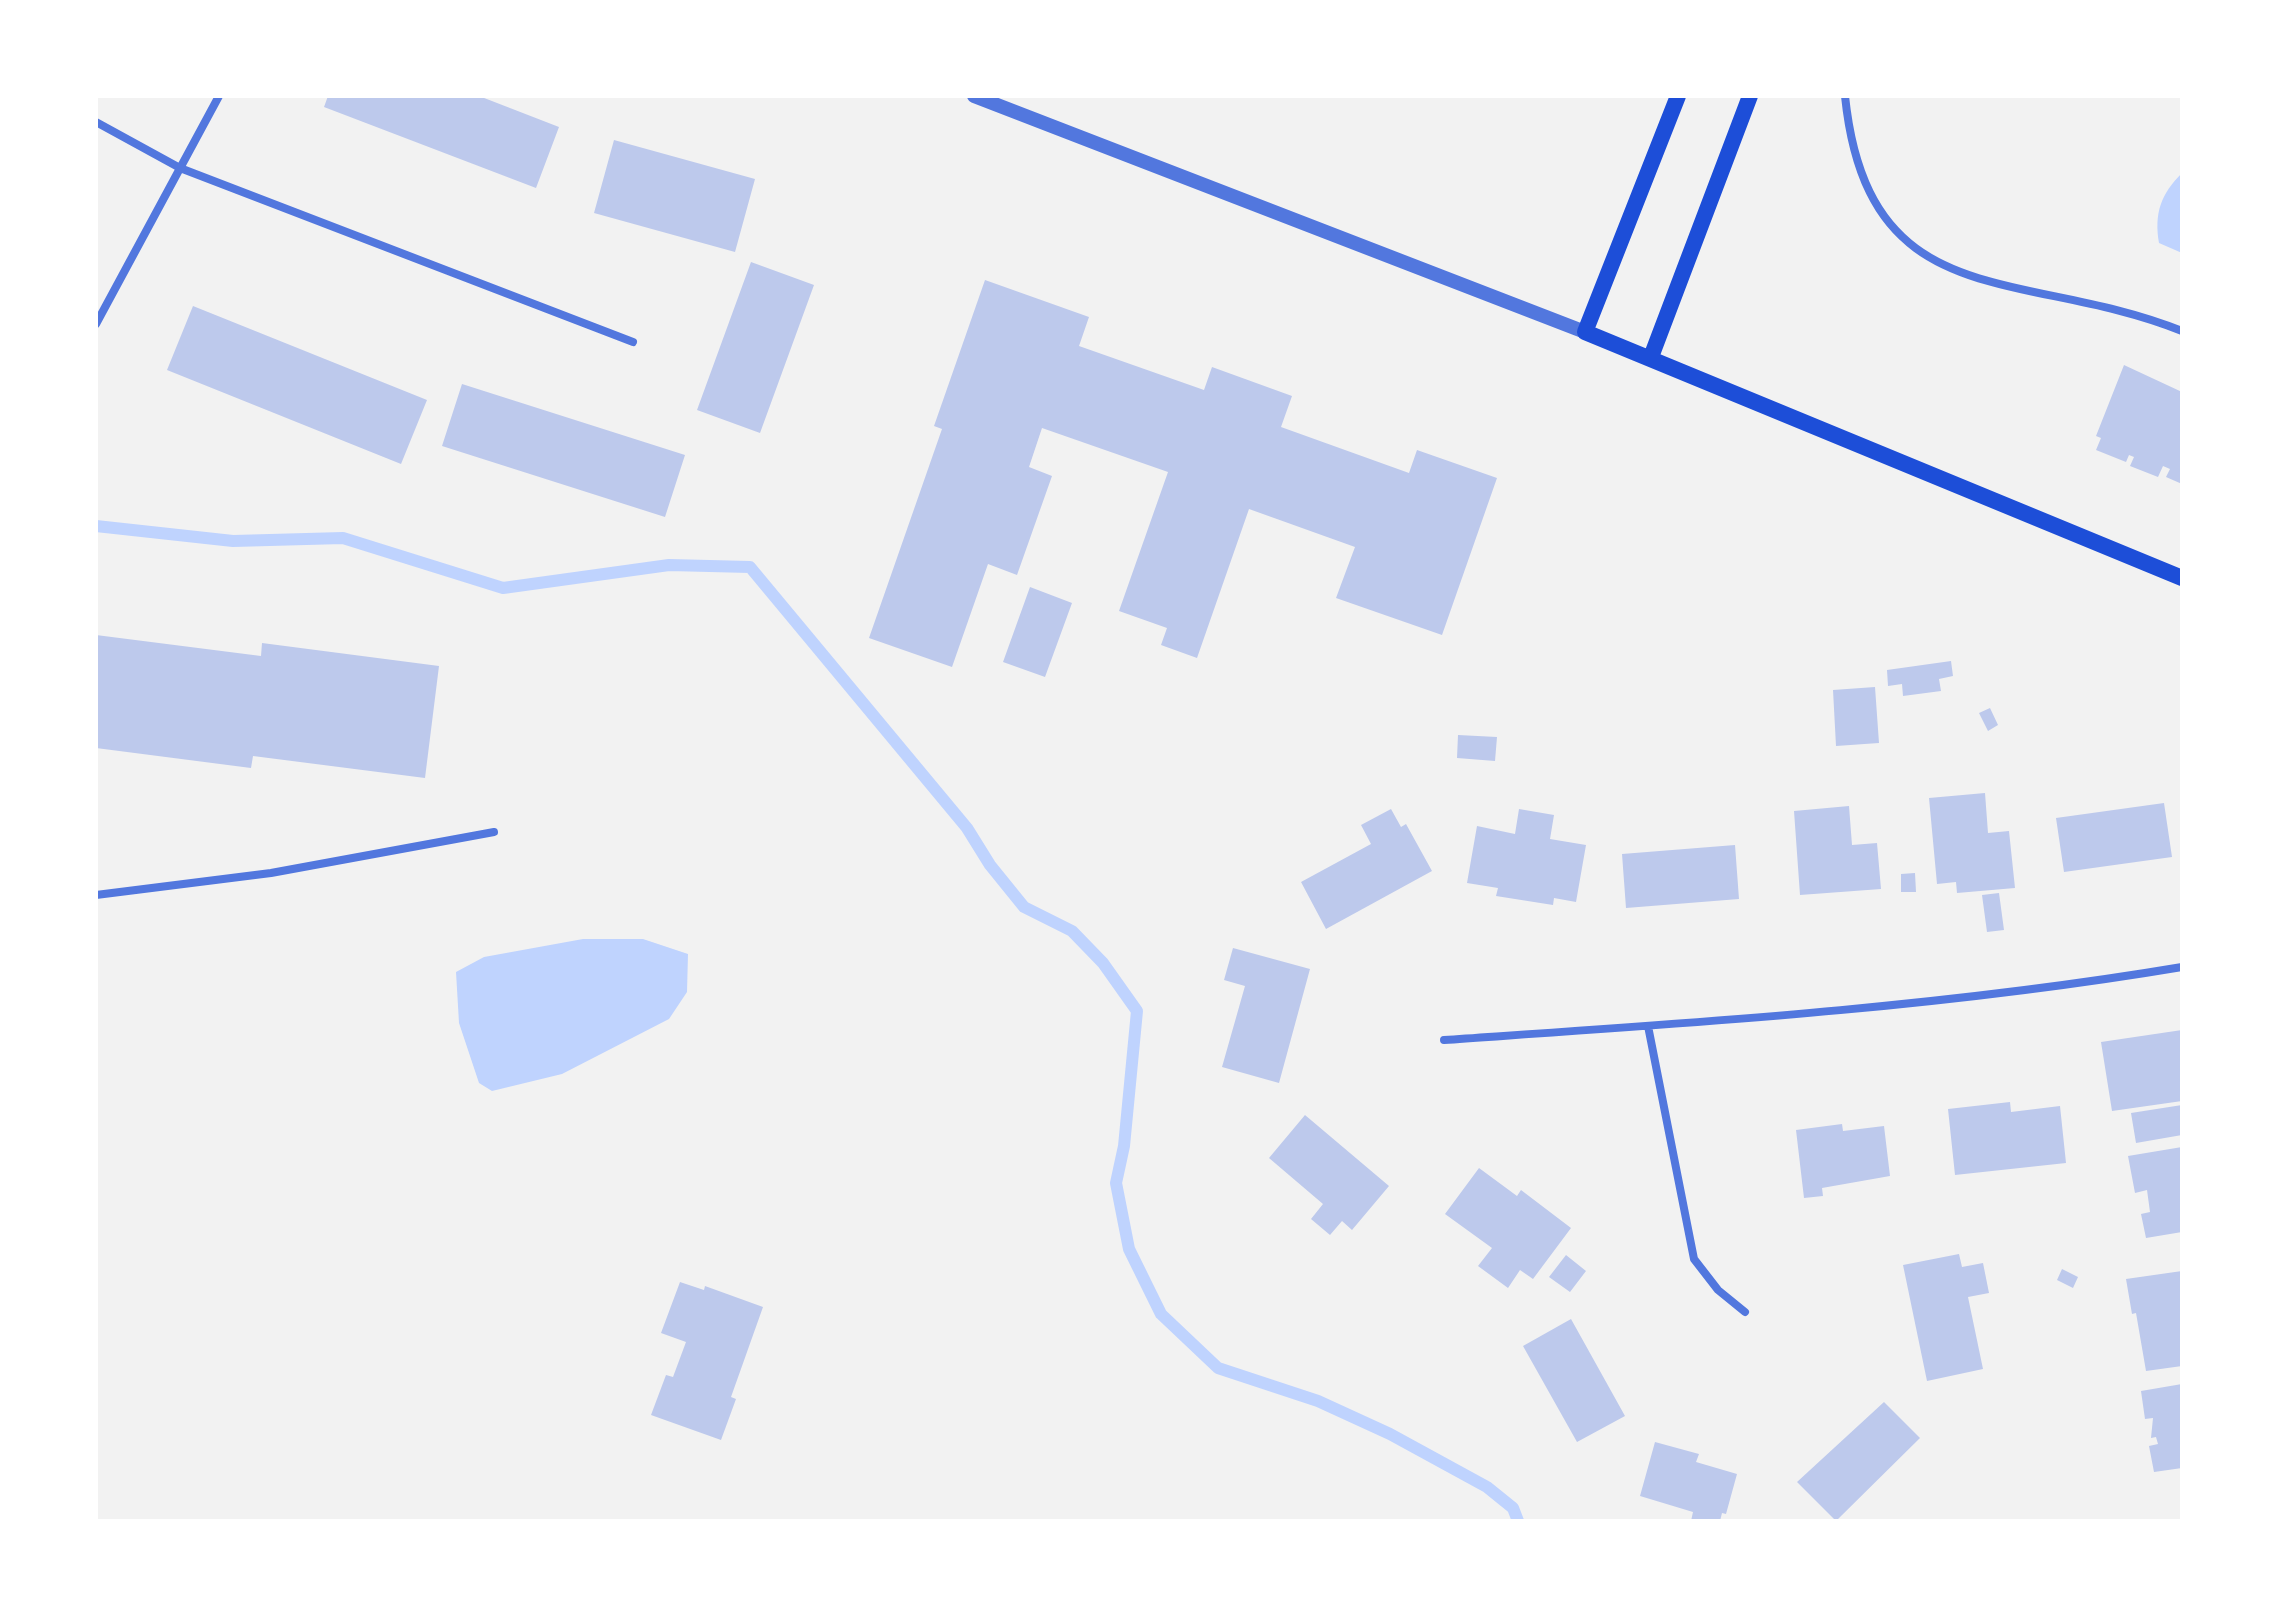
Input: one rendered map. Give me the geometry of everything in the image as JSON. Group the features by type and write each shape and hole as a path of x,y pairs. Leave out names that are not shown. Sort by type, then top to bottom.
{"main road":[{"path":"1678,96 1585,332 2182,578"},
{"path":"1651,357 1750,96"}],"street":[{"path":"96,324 219,96"},
{"path":"974,96 1585,332"},
{"path":"1845,96 1849,143 1870,198 1904,242 1926,258 1966,276 2128,310 2182,331"},
{"path":"96,122 180,168 633,342"},
{"path":"96,895 271,873 494,832"},
{"path":"1444,1040 1648,1026 1977,997 2063,987 2182,967"},
{"path":"1648,1026 1694,1259 1702,1274 1745,1312"}],"water":[{"path":"2182,173 2182,253 2159,243 2158,222 2164,196"},
{"path":"583,939 643,939 688,954 687,992 669,1019 562,1074 492,1091 479,1083 459,1023 456,972 484,957"}],"building":[{"path":"328,96 479,96 559,127 536,188 324,107"},
{"path":"614,140 755,179 735,252 594,213"},
{"path":"751,262 814,285 760,433 697,410"},
{"path":"985,280 1089,317 1079,346 1204,390 1212,367 1292,396 1281,427 1409,473 1417,450 1497,478 1442,635 1336,598 1355,547 1249,509 1197,658 1161,645 1167,628 1119,611 1168,472 1042,428 1029,467 1052,476 1017,575 988,564 952,667 869,638 942,429 934,426"},
{"path":"193,306 427,400 401,464 167,370"},
{"path":"2124,365 2182,392 2182,484 2166,477 2170,469 2163,466 2158,477 2130,466 2134,457 2129,455 2126,462 2096,450 2101,438 2096,436"},
{"path":"462,384 685,455 665,517 442,446"},
{"path":"1030,587 1072,603 1045,677 1003,662"},
{"path":"96,635 261,656 262,643 439,666 425,778 253,756 251,768 96,748"},
{"path":"1951,661 1953,676 1939,679 1941,691 1903,696 1902,684 1888,686 1887,670"},
{"path":"1875,687 1879,743 1836,746 1833,690"},
{"path":"1990,708 1998,725 1988,731 1979,713"},
{"path":"1458,735 1497,737 1495,761 1457,758"},
{"path":"1985,793 1988,833 2009,831 2015,888 1957,893 1956,882 1937,884 1929,798"},
{"path":"2164,803 2172,857 2064,872 2056,818"},
{"path":"1849,806 1852,845 1877,843 1881,889 1800,895 1794,811"},
{"path":"1391,809 1401,827 1406,824 1432,871 1326,929 1301,882 1371,844 1361,825"},
{"path":"1519,809 1554,815 1550,839 1586,845 1576,902 1554,898 1553,905 1496,896 1498,888 1467,883 1477,826 1515,834"},
{"path":"1735,845 1739,899 1626,908 1622,854"},
{"path":"1915,873 1916,892 1901,892 1901,874"},
{"path":"1999,893 2004,930 1987,932 1982,895"},
{"path":"1233,948 1310,969 1279,1083 1222,1067 1245,986 1224,980"},
{"path":"2182,1030 2182,1101 2112,1111 2101,1042"},
{"path":"2010,1102 2011,1112 2060,1106 2066,1163 1955,1175 1948,1109"},
{"path":"2182,1105 2182,1135 2136,1143 2131,1113"},
{"path":"1305,1115 1389,1186 1352,1230 1342,1221 1330,1235 1311,1219 1323,1204 1269,1158"},
{"path":"1842,1124 1843,1131 1884,1126 1890,1176 1822,1188 1823,1196 1804,1198 1796,1130"},
{"path":"2182,1147 2182,1232 2146,1238 2141,1214 2150,1212 2147,1190 2135,1193 2128,1156"},
{"path":"1479,1168 1517,1196 1521,1190 1571,1228 1533,1279 1520,1270 1508,1288 1478,1266 1492,1248 1445,1214"},
{"path":"1959,1254 1962,1267 1983,1263 1989,1293 1968,1297 1983,1369 1927,1381 1903,1265"},
{"path":"1566,1255 1586,1271 1570,1292 1549,1277"},
{"path":"2062,1269 2078,1277 2073,1288 2057,1280"},
{"path":"2182,1271 2182,1366 2146,1371 2136,1313 2132,1314 2126,1279"},
{"path":"680,1282 704,1290 705,1286 763,1307 731,1397 736,1399 721,1440 651,1415 666,1375 673,1377 686,1342 661,1333"},
{"path":"1571,1319 1625,1416 1577,1442 1523,1346"},
{"path":"2182,1384 2182,1468 2154,1472 2149,1446 2158,1444 2156,1437 2151,1438 2153,1418 2145,1419 2141,1391"},
{"path":"1884,1402 1920,1438 1836,1521 1797,1482"},
{"path":"1655,1442 1699,1454 1696,1462 1737,1474 1726,1514 1722,1513 1720,1521 1691,1521 1693,1512 1640,1496"}],"waterway":[{"path":"96,526 233,541 343,538 503,588 669,565 750,567 967,828 990,865 1024,907 1072,931 1103,963 1137,1011 1124,1146 1116,1183 1129,1249 1161,1314 1218,1368 1318,1401 1390,1434 1487,1487 1513,1508 1518,1521"}]}
